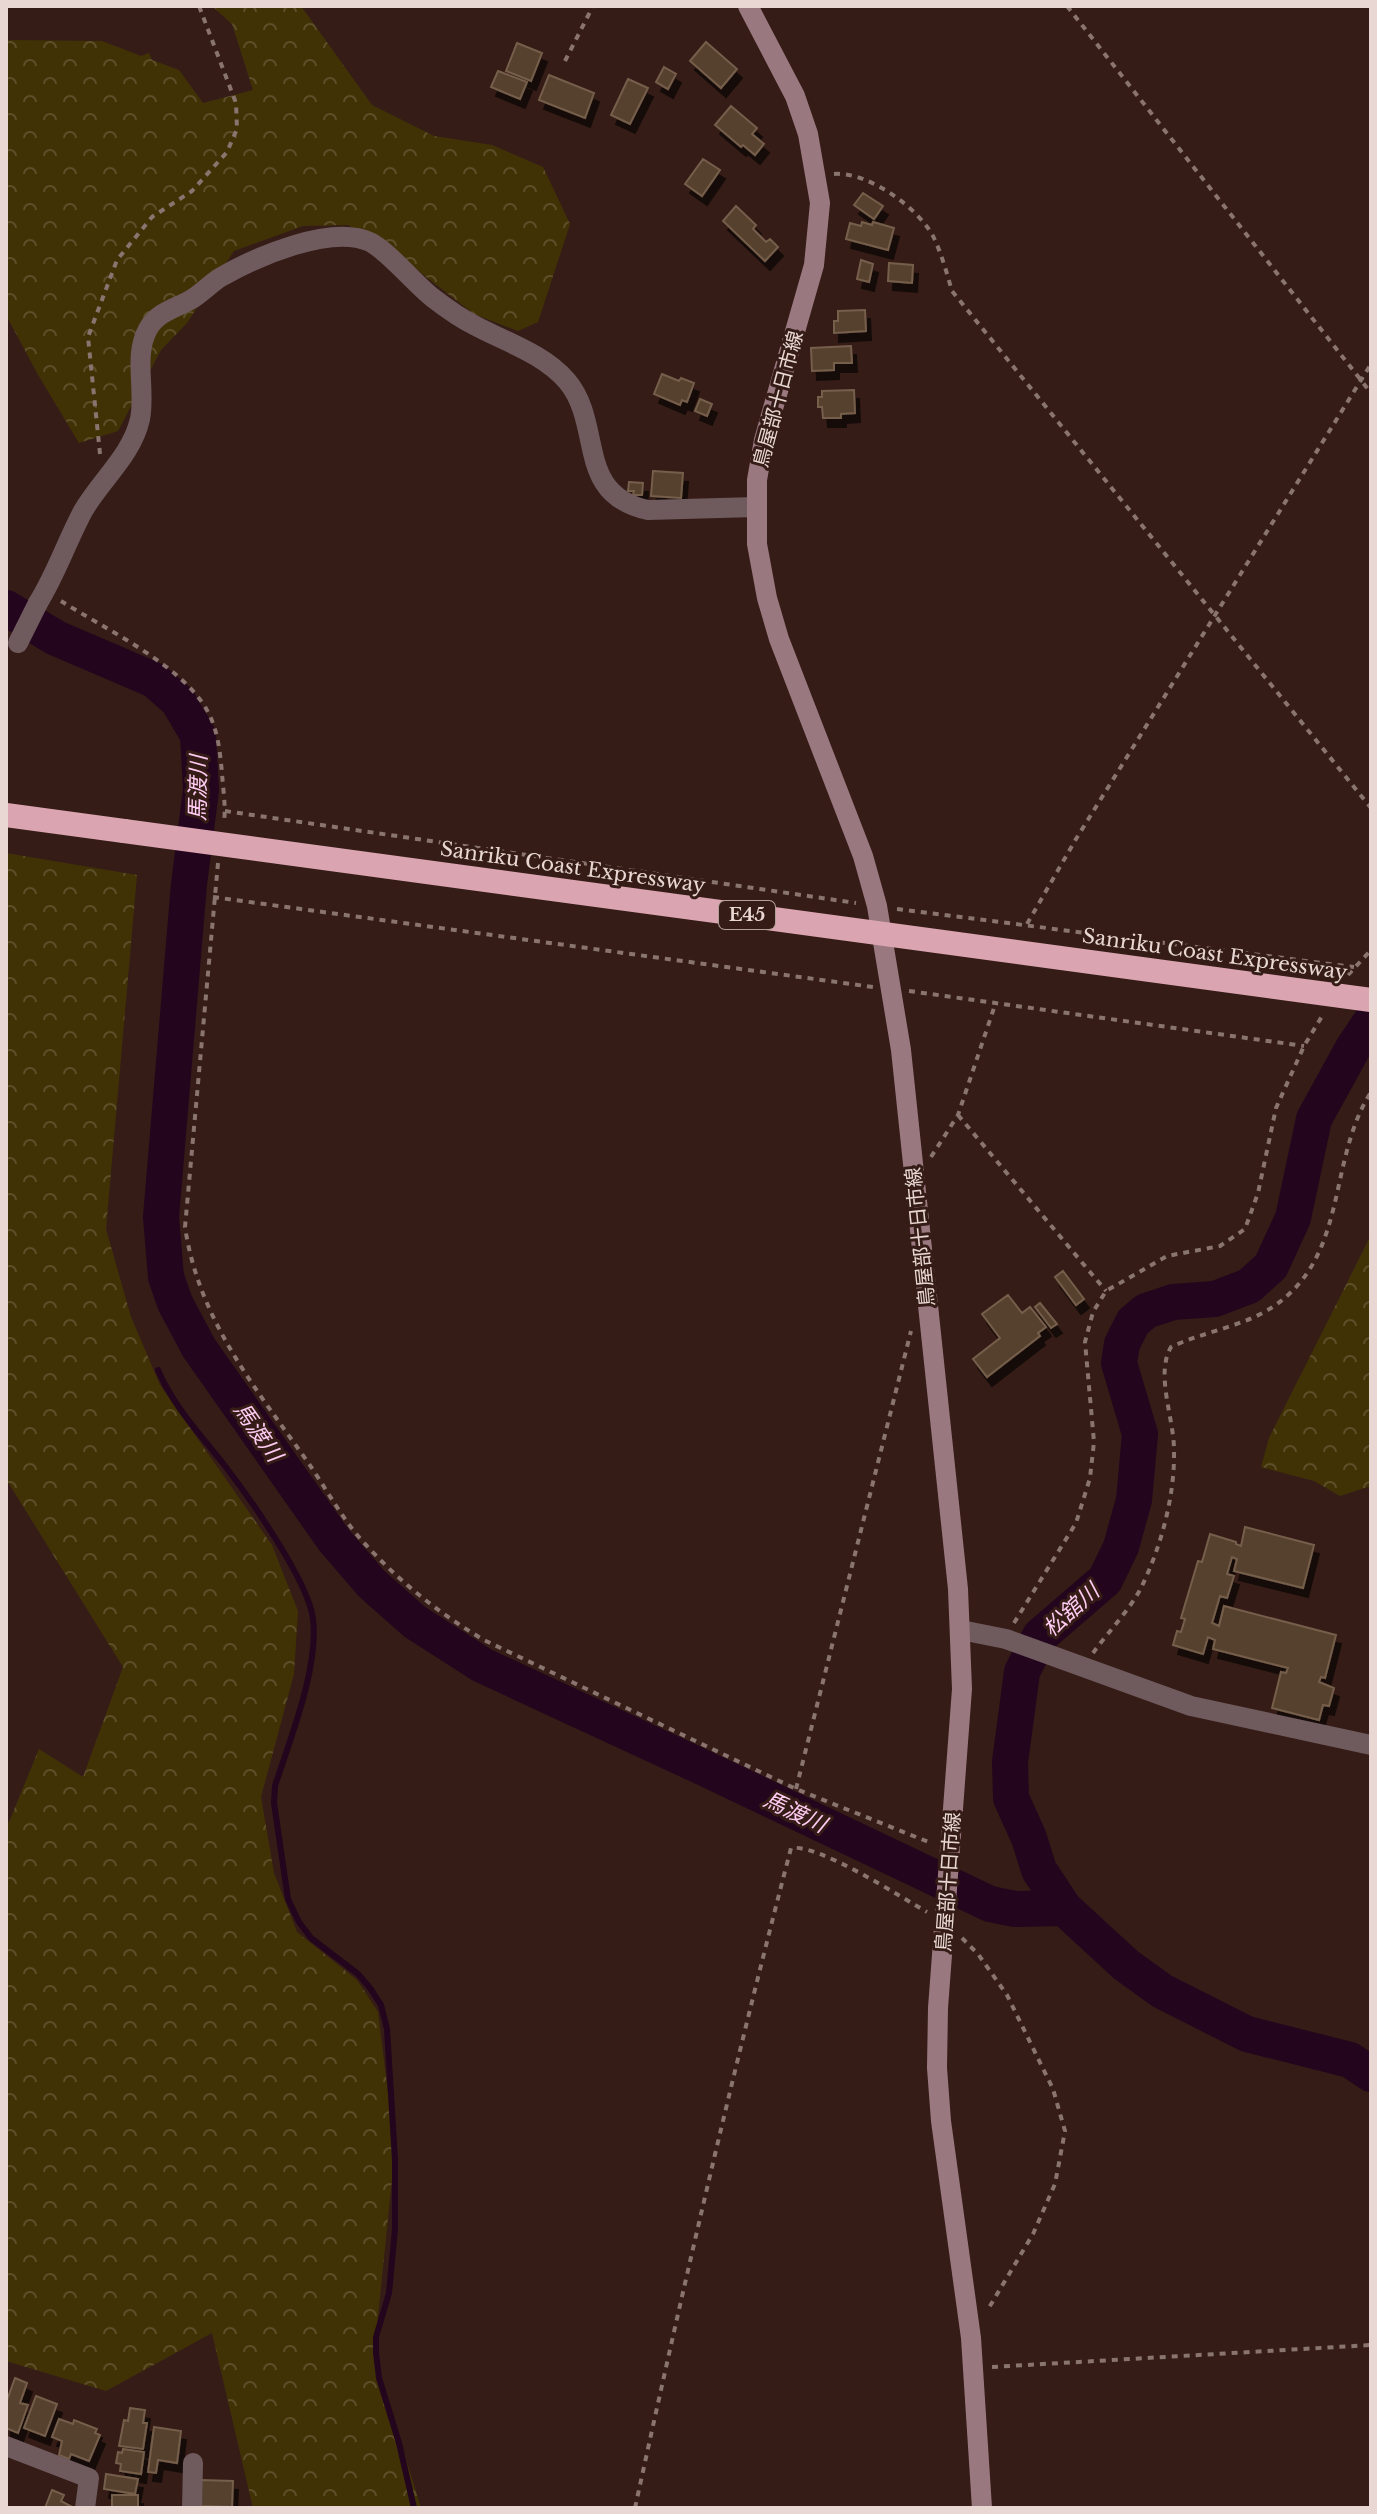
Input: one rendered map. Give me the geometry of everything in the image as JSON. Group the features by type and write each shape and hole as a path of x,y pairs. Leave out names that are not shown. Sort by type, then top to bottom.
{"highway":[{"name":"Sanriku Coast Expressway","path":"6,815 1371,1000"}],"main road":[{"name":"鳥屋部十日市線","path":"748,6 795,96 808,134 820,203 814,265 764,440 757,480 757,544 767,598 779,639 863,856 877,906 892,989 913,1169 961,1630 962,1689 938,2008 937,2068 941,2121 974,2367 982,2508"}],"street":[{"path":"12,649 83,511 126,452 140,418 141,355 148,329 162,313 192,299 221,277 303,241 340,236 371,242 431,297 470,324 540,358 567,381 579,403 598,474 618,499 648,510 756,507"},
{"path":"961,1630 1010,1641 1191,1706 1371,1745"},
{"path":"6,2446 89,2478 85,2508"},
{"path":"192,2508 193,2463"}],"path":[{"path":"103,481 88,337 97,311 117,260 125,249 152,217 192,191 227,152 237,129 236,103 199,6"},
{"path":"565,61 593,6"},
{"path":"1067,6 1371,393"},
{"path":"816,175 842,173 869,181 898,198 918,215 934,236 952,291 1371,808"},
{"path":"1027,924 1076,839 1371,364"},
{"path":"41,597 167,666 192,689 209,713 219,745 225,811 223,825"},
{"path":"225,811 877,906 1354,967 1371,950"},
{"path":"219,854 185,1227 203,1298 229,1350 364,1543 406,1585 449,1619 499,1647 796,1789 950,1858"},
{"path":"213,897 1304,1046 1276,1108 1258,1193 1245,1229 1220,1246 1167,1256 1106,1291 1093,1312 1085,1342 1094,1442 1090,1478 1076,1523 1021,1608 1010,1641"},
{"path":"913,1169 935,1154 958,1115 996,1002"},
{"path":"1076,1666 1140,1590 1162,1534 1174,1452 1164,1358 1171,1347 1271,1309 1297,1289 1315,1263 1331,1222 1352,1135 1371,1092"},
{"path":"958,1115 1106,1291"},
{"path":"796,1789 914,1319"},
{"path":"635,2508 689,2259 791,1848 802,1846 838,1862 945,1918 978,1954 1007,1995 1053,2089 1065,2131 1055,2184 1033,2234 971,2338"},
{"path":"974,2367 1371,2345"}],"green space":[{"path":"212,6 301,6 372,105 434,136 492,145 543,167 570,224 538,322 518,331 474,314 404,260 348,225 303,226 234,251 187,323 161,350 118,431 79,443 6,315 6,40 102,41 141,56 149,53 152,60 179,70 203,103 253,90 232,24"},
{"path":"6,853 137,875 106,1229 131,1317 160,1385 272,1545 298,1611 294,1674 261,1797 274,1873 297,1932 357,1980 378,2012 395,2150 374,2355 421,2508 253,2508 212,2333 106,2391 6,2361 6,1822 9,1822 39,1749 83,1777 123,1667 6,1479"},
{"path":"1371,1235 1371,1486 1340,1496 1314,1481 1261,1467 1269,1438"}],"building":[{"path":"706,42 737,69 721,88 690,61"},
{"path":"517,43 542,53 531,81 506,71"},
{"path":"664,67 676,74 668,89 656,82"},
{"path":"498,71 527,82 520,99 491,87"},
{"path":"549,75 594,93 585,118 539,100"},
{"path":"628,79 648,88 630,124 611,115"},
{"path":"731,106 757,128 752,134 764,144 755,155 715,125"},
{"path":"703,159 720,170 702,196 685,184"},
{"path":"863,193 883,206 874,219 854,205"},
{"path":"736,206 756,225 753,229 766,242 770,239 778,247 765,261 723,221"},
{"path":"862,222 894,228 888,250 846,239 850,223 861,226"},
{"path":"861,260 873,264 869,282 857,279"},
{"path":"889,263 913,265 912,283 888,281"},
{"path":"865,310 866,331 834,333 838,311"},
{"path":"851,346 852,363 834,363 834,370 812,371 811,348"},
{"path":"662,374 694,383 687,402 682,400 680,405 654,394"},
{"path":"854,390 855,413 841,414 841,418 823,418 822,407 818,407 818,397 822,397 822,391"},
{"path":"700,399 712,404 707,416 695,411"},
{"path":"653,471 683,473 681,498 651,496"},
{"path":"629,482 643,483 642,495 633,495 634,491 628,491"},
{"path":"1063,1271 1084,1299 1076,1305 1055,1277"},
{"path":"1008,1295 1022,1313 1030,1307 1046,1327 1038,1333 1040,1336 987,1377 973,1359 1000,1338 982,1314"},
{"path":"1040,1303 1057,1324 1051,1328 1035,1307"},
{"path":"1245,1527 1314,1545 1303,1588 1234,1571 1237,1559 1232,1557 1227,1574 1234,1576 1227,1598 1220,1596 1212,1623 1219,1626 1224,1606 1336,1635 1325,1678 1321,1677 1319,1682 1334,1688 1329,1706 1323,1705 1319,1720 1272,1708 1281,1672 1286,1673 1288,1668 1213,1649 1215,1640 1208,1637 1203,1654 1173,1645 1177,1631 1181,1632 1185,1619 1181,1618 1198,1561 1202,1562 1210,1534 1241,1546"},
{"path":"15,2378 27,2383 20,2403 28,2405 18,2433 6,2428 6,2403"},
{"path":"36,2396 57,2404 45,2436 24,2428"},
{"path":"130,2408 145,2410 143,2423 147,2423 143,2449 119,2446 124,2420 128,2421"},
{"path":"59,2419 73,2424 74,2420 97,2429 95,2433 100,2435 89,2461 71,2454 69,2459 59,2455 62,2441 52,2437"},
{"path":"154,2427 181,2431 177,2463 158,2460 156,2473 148,2472"},
{"path":"123,2449 144,2452 141,2474 120,2471 121,2464 116,2463 118,2452 122,2453"},
{"path":"106,2474 138,2479 135,2494 104,2489"},
{"path":"201,2480 233,2481 232,2507 200,2506"},
{"path":"52,2490 64,2495 61,2501 74,2508 45,2508"},
{"path":"112,2495 138,2495 138,2508 112,2508"}],"waterway":[{"name":"馬渡川","path":"6,608 56,638 154,680 178,701 198,735 201,790 189,884 161,1217 166,1277 175,1303 199,1348 334,1540 372,1584 415,1622 482,1665 990,1904 1015,1909 1064,1908"},
{"name":"松舘川","path":"1371,1021 1314,1119 1293,1218 1271,1266 1249,1286 1215,1299 1173,1302 1146,1311 1133,1322 1122,1344 1119,1363 1140,1434 1134,1500 1121,1547 1105,1580 1040,1636 1022,1672 1010,1762 1011,1798 1039,1870 1064,1908 1126,1965 1162,1991 1247,2034 1350,2060 1371,2074"},
{"path":"158,1370 179,1408 236,1480 276,1540 301,1584 313,1619 314,1638 308,1681 275,1786 274,1803 288,1899 299,1922 311,1938 358,1974 370,1988 381,2005 387,2029 395,2160 395,2229 389,2293 376,2337 376,2353 379,2378 399,2443 414,2508"}]}
